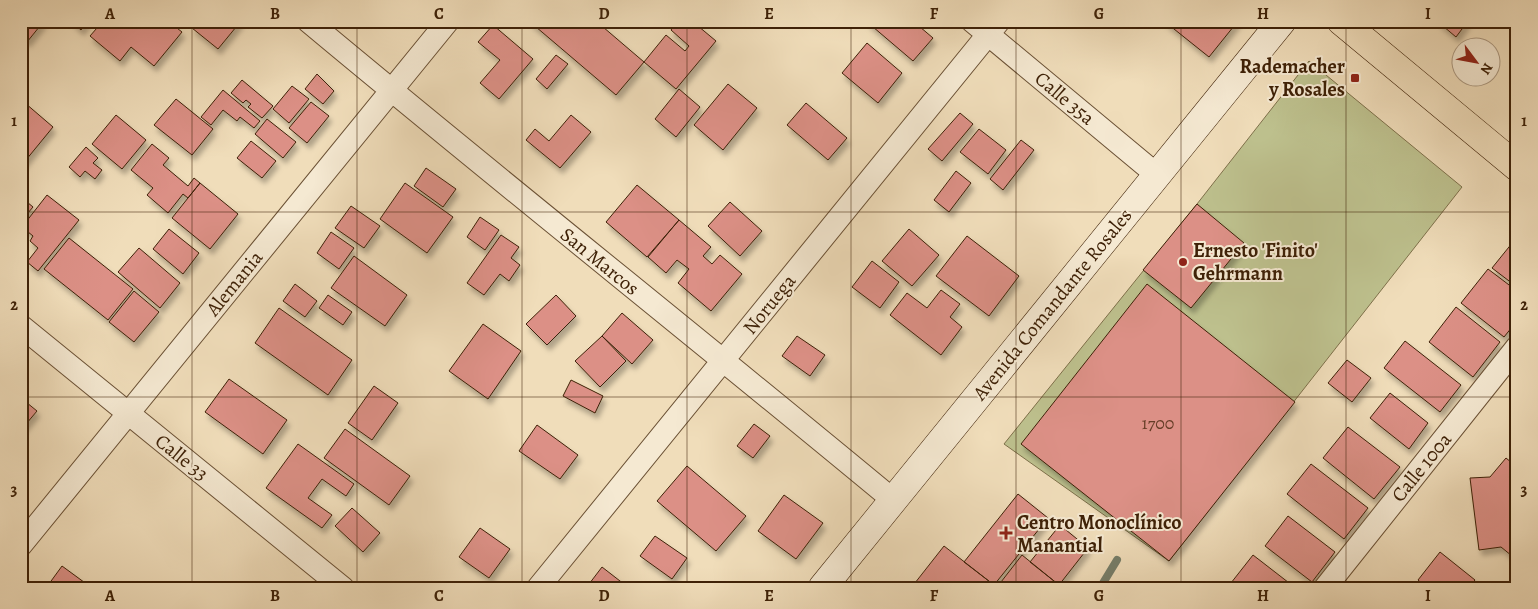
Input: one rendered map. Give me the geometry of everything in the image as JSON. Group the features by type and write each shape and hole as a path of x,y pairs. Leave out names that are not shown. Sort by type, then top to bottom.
{"main road":[{"name":"Avenida Comandante Rosales","path":"822,588 1282,21"},
{"path":"1342,21 1517,167"}],"street":[{"name":"San Marcos","path":"308,21 893,500"},
{"name":"Alemania","path":"21,545 448,21"},
{"name":"Calle 35a","path":"986,26 1157,175"},
{"name":"Noruega","path":"538,588 724,360 986,26"},
{"name":"Calle 33","path":"21,326 343,588"},
{"name":"Calle 100a","path":"1325,588 1517,347"}],"green space":[{"path":"1309,61 1462,187 1169,561 1004,444"}],"building":[{"path":"21,21 44,21 27,42 21,37"},
{"path":"71,21 88,21 81,30"},
{"path":"103,21 168,21 182,32 154,66 131,47 120,61 90,36"},
{"path":"198,21 241,21 218,49 192,28"},
{"path":"529,21 596,21 644,62 616,95"},
{"path":"678,21 692,21 716,41 676,89 644,62 666,35 685,51 689,46 671,30"},
{"path":"866,21 913,21 933,38 913,61"},
{"path":"1164,21 1238,21 1209,57"},
{"path":"1437,21 1468,21 1456,37"},
{"path":"493,25 533,59 499,99 480,83 500,60 478,42"},
{"path":"867,43 902,73 878,103 842,73"},
{"path":"556,55 568,64 547,89 536,79"},
{"path":"317,74 334,91 323,104 305,89"},
{"path":"242,80 273,106 262,118 248,107 251,104 246,100 243,103 231,93"},
{"path":"728,84 757,108 723,150 694,125"},
{"path":"292,86 309,99 289,123 273,109"},
{"path":"679,89 700,107 676,137 655,119"},
{"path":"223,90 260,121 254,128 240,117 237,121 223,110 211,125 201,117"},
{"path":"176,99 213,129 192,155 154,125"},
{"path":"311,102 329,116 307,143 289,128"},
{"path":"25,103 53,127 21,166 21,108"},
{"path":"806,103 847,138 828,160 787,125"},
{"path":"960,113 973,124 942,161 928,149"},
{"path":"116,115 146,140 122,169 92,144"},
{"path":"571,115 591,132 560,168 526,140 535,129 549,141"},
{"path":"267,119 296,142 283,158 255,134"},
{"path":"979,129 1006,150 988,174 960,152"},
{"path":"1021,140 1034,150 1003,190 990,179"},
{"path":"251,141 276,161 262,178 237,158"},
{"path":"152,144 169,158 163,165 188,186 194,178 200,183 188,198 183,194 168,213 147,195 153,188 131,170"},
{"path":"86,147 98,158 93,163 102,170 95,179 85,171 80,177 69,167"},
{"path":"426,168 456,189 443,207 414,186"},
{"path":"956,171 971,183 949,212 934,200"},
{"path":"200,183 238,214 210,249 172,218"},
{"path":"405,183 453,217 427,253 380,219"},
{"path":"637,185 679,220 647,257 606,222"},
{"path":"47,195 79,220 38,271 27,262 38,248 30,241 33,236 22,227"},
{"path":"21,197 33,207 21,221"},
{"path":"730,202 762,231 740,256 708,226"},
{"path":"1197,204 1244,243 1191,308 1143,270"},
{"path":"351,206 380,226 364,248 335,228"},
{"path":"480,217 499,230 485,250 467,237"},
{"path":"679,220 711,247 703,256 712,264 720,255 742,274 711,311 678,283 689,269 677,260 666,273 648,257"},
{"path":"169,229 199,253 183,274 153,249"},
{"path":"909,229 939,255 912,286 882,261"},
{"path":"331,232 354,248 339,269 317,253"},
{"path":"501,235 519,247 511,258 520,265 509,281 500,274 484,295 467,283"},
{"path":"967,236 1019,276 989,316 936,276"},
{"path":"69,238 133,289 108,320 44,269"},
{"path":"1513,242 1517,244 1517,287 1492,268"},
{"path":"139,248 180,283 160,308 118,272"},
{"path":"354,256 407,295 385,326 331,288"},
{"path":"872,261 899,282 880,308 852,287"},
{"path":"1488,269 1517,291 1517,321 1504,337 1461,303"},
{"path":"295,284 317,301 305,317 283,301"},
{"path":"1147,284 1295,402 1169,561 1021,444"},
{"path":"941,290 960,304 950,317 962,327 941,355 890,315 907,293 927,308"},
{"path":"134,291 159,312 134,342 109,322"},
{"path":"328,295 352,312 343,325 319,308"},
{"path":"556,295 576,316 547,345 526,324"},
{"path":"1456,307 1500,342 1473,377 1429,342"},
{"path":"279,308 352,360 328,395 255,343"},
{"path":"622,313 653,340 632,364 602,336"},
{"path":"483,324 521,351 488,399 449,371"},
{"path":"602,336 626,361 600,387 575,361"},
{"path":"797,336 825,355 810,376 782,356"},
{"path":"1405,341 1461,385 1440,412 1384,368"},
{"path":"1347,360 1371,378 1352,402 1328,383"},
{"path":"229,379 287,420 263,454 205,412"},
{"path":"571,380 603,396 595,413 563,396"},
{"path":"374,386 398,403 372,440 348,423"},
{"path":"1390,393 1428,423 1409,449 1370,418"},
{"path":"21,398 37,411 21,430"},
{"path":"754,424 770,436 753,458 737,446"},
{"path":"537,425 578,455 560,479 519,451"},
{"path":"1348,427 1400,467 1374,499 1323,458"},
{"path":"345,429 410,476 389,505 324,458"},
{"path":"298,444 354,484 346,496 322,479 308,498 332,515 322,528 266,488"},
{"path":"1506,458 1517,467 1517,560 1501,547 1479,550 1470,478 1490,477"},
{"path":"1311,464 1368,508 1344,539 1287,494"},
{"path":"687,466 746,516 716,551 657,501"},
{"path":"1018,494 1048,518 994,585 964,562"},
{"path":"784,495 823,523 796,559 758,531"},
{"path":"352,508 380,533 363,552 335,526"},
{"path":"1288,516 1335,552 1312,582 1265,546"},
{"path":"1060,525 1088,548 1059,585 1030,562"},
{"path":"480,528 510,549 489,578 459,557"},
{"path":"655,536 687,558 672,579 640,556"},
{"path":"944,546 994,585 992,588 911,588"},
{"path":"1440,552 1475,580 1468,588 1427,588 1418,580"},
{"path":"1022,555 1063,588 1007,588 1001,582"},
{"path":"1253,555 1293,586 1291,588 1227,588"},
{"path":"62,566 92,588 46,588"},
{"path":"602,567 629,588 586,588"}],"waterway":[{"path":"1100,588 1117,560"}],"place":[{"name":"Rademacher y Rosales","path":"1355,78"},
{"name":"Ernesto 'Finito' Gehrmann","path":"1183,262"},
{"name":"Centro Monoclínico Manantial","path":"1006,533"}]}
